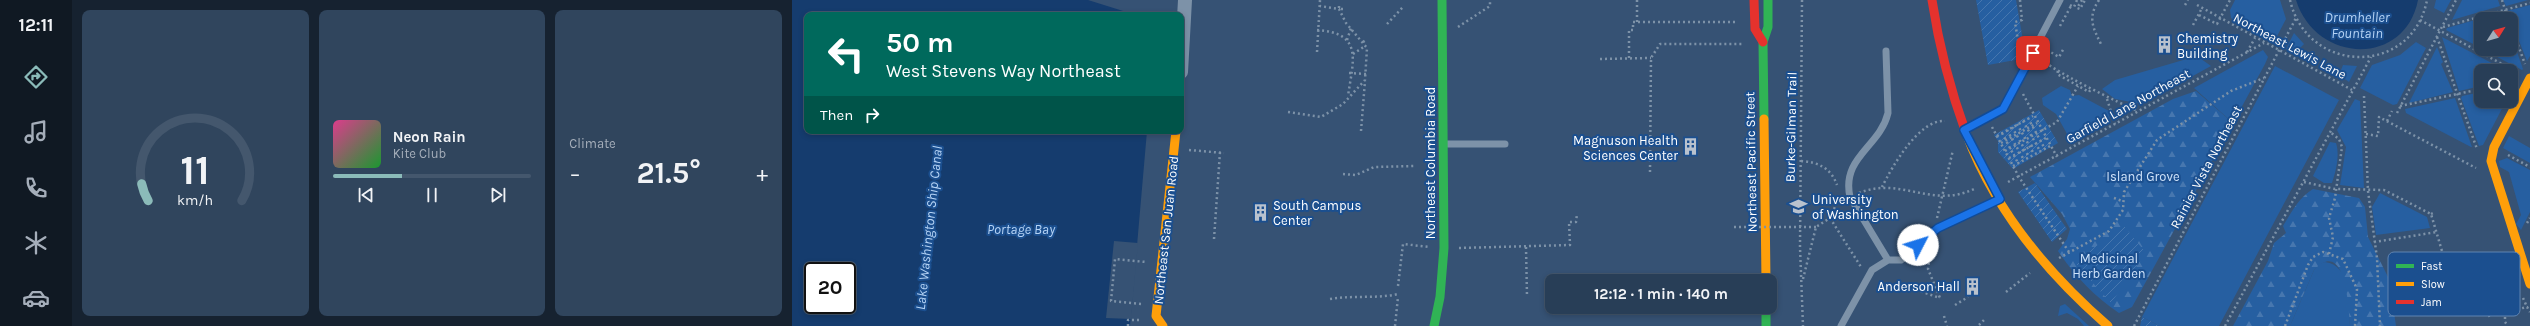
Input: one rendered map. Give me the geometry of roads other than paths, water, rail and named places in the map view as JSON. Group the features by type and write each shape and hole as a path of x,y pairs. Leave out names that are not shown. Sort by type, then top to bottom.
{"street":[{"path":"1184,18 1185,0"},
{"name":"Northeast Columbia Road","path":"1434,326 1440,297 1444,248 1442,0"},
{"name":"Northeast Pacific Street","path":"1754,0 1755,29 1763,42"},
{"name":"Northeast Pacific Street","path":"1766,274 1763,42 1768,27 1768,0"},
{"path":"1932,0 1942,64 1964,130 2000,199 2046,264 2083,305 2108,326"},
{"path":"2520,252 2491,161 2494,147 2530,78"},
{"name":"Northeast San Juan Road","path":"1163,326 1156,316 1176,134"},
{"path":"2520,252 2530,284"},
{"path":"1766,314 1766,326"}],"lane":[{"path":"1964,130 2003,109 2060,0"},
{"path":"1886,51 1888,113 1886,123 1854,164 1847,186 1850,197 1888,260"},
{"path":"1443,144 1505,144"},
{"path":"1841,326 1871,272 1888,260 1901,260 1938,228 2000,199"}],"water":[{"name":"Portage Bay","path":"792,0 1088,0 1126,12 804,12 804,134 1147,134 1130,326 792,326"},
{"name":"Drumheller Fountain","path":"2296,0 2418,0 2410,22 2396,37 2379,46 2360,49 2340,46 2322,36 2306,21"}],"place":[{"name":"Chemistry Building","path":"2164,45"},
{"name":"Magnuson Health Sciences Center","path":"1691,147"},
{"name":"University of Washington","path":"1799,206"},
{"name":"South Campus Center","path":"1260,212"},
{"name":"Anderson Hall","path":"1973,286"}],"park label":[{"name":"Island Grove","path":"2143,176"},
{"name":"Medicinal Herb Garden","path":"2109,266"}],"water label":[{"name":"Lake Washington Ship Canal","path":"929,228"}]}
